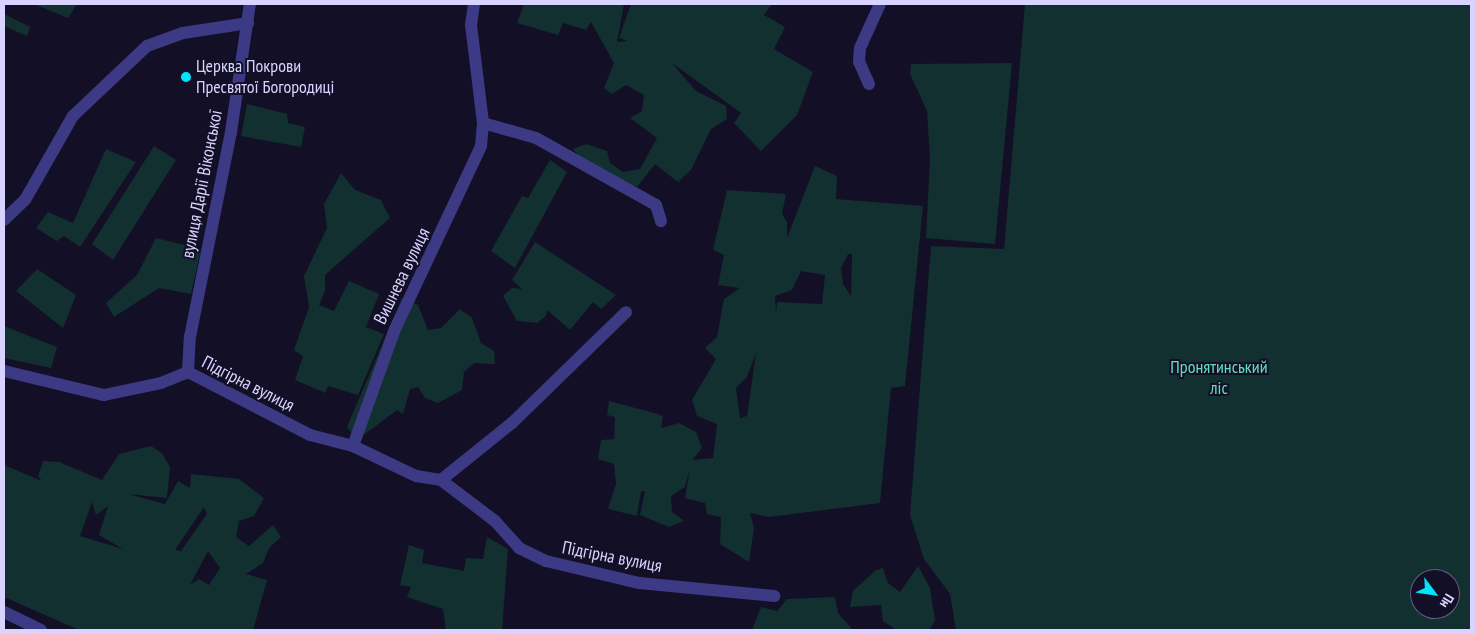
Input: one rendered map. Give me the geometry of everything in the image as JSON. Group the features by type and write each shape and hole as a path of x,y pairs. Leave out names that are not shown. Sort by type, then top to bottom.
{"street":[{"name":"вулиця Дарії Віконської","path":"188,372 190,337 250,4"},
{"name":"Вишнева вулиця","path":"353,446 395,329 481,146 483,123 471,25 474,4"},
{"path":"869,84 859,62 860,48 880,4"},
{"path":"4,220 25,200 73,116 147,46 182,33 248,23"},
{"path":"483,123 536,138 656,205 660,221"},
{"path":"441,480 512,423 626,312"},
{"name":"Підгірна вулиця","path":"4,371 104,395 161,383 188,372 310,436 353,446 416,476 441,480 495,521 519,548 546,561 640,583 774,596"},
{"path":"4,612 41,630"}],"green space":[{"path":"34,4 77,4 68,18"},
{"path":"524,4 624,4 617,42 628,41 619,38 631,4 772,4 764,15 785,27 774,49 813,72 797,115 761,151 734,123 741,113 672,63 696,91 726,106 727,119 711,129 691,170 678,182 655,164 637,187 585,162 573,149 586,144 607,151 610,163 623,172 640,169 657,138 630,118 642,111 644,95 626,85 612,94 604,88 614,63 591,22 586,30 563,23 558,35 517,23"},
{"name":"Пронятинський ліс","path":"1025,4 1471,4 1471,630 956,630 950,594 924,559 910,515 931,246 1004,249"},
{"path":"4,14 30,27 27,36 4,26"},
{"path":"1012,63 995,244 926,238 930,158 927,111 910,74 911,64"},
{"path":"247,104 287,114 288,123 305,127 301,147 241,136"},
{"path":"154,146 176,160 113,260 92,244"},
{"path":"106,149 136,162 80,247 64,236 57,241 36,228 48,212 73,223"},
{"path":"550,160 567,172 515,268 491,251 522,196 528,198"},
{"path":"815,166 837,176 836,199 923,206 905,386 891,388 880,503 769,517 750,513 754,528 749,562 720,544 721,517 707,514 705,503 685,498 690,468 685,487 671,496 672,512 684,521 669,527 640,515 645,491 641,491 637,516 608,509 616,484 614,464 598,459 601,440 614,439 615,417 607,415 609,401 658,414 663,417 661,428 679,423 696,432 702,448 692,460 713,458 717,424 697,416 692,400 716,359 705,348 717,337 724,299 740,288 718,285 724,255 713,250 727,190 786,194 782,214 787,222 787,238","holes":["848,254 852,254 851,296 843,284 841,268","801,271 825,275 822,304 777,302 776,314 775,296 792,290","756,353 747,416 740,418 736,388 747,377"]},
{"path":"341,173 355,190 381,200 390,218 325,275 325,291 319,305 334,311 349,281 379,294 366,327 384,334 358,395 328,386 325,393 295,380 303,356 294,350 309,307 304,276 327,228 324,204"},
{"path":"156,238 201,249 191,294 159,288 114,317 106,303 137,275"},
{"path":"535,242 616,295 601,309 593,302 570,330 547,310 546,316 537,323 517,321 503,296 512,288 522,289 512,280"},
{"path":"37,269 76,295 63,328 16,291"},
{"path":"402,298 418,305 428,330 441,328 460,309 472,318 481,343 494,351 495,364 474,363 464,372 462,390 438,403 425,398 418,387 410,389 403,414 397,410 361,437 353,435 347,427"},
{"path":"4,326 57,347 51,368 4,358"},
{"path":"151,446 162,453 170,467 167,498 128,494 165,504 178,481 190,488 191,474 239,479 264,498 254,516 239,521 236,537 249,546 273,525 281,537 269,548 263,563 246,574 267,580 253,630 79,630 4,597 4,465 42,481 38,476 43,461 59,462 102,480 119,454","holes":["92,502 96,515 108,506 99,535 123,549 80,536","204,507 207,514 181,551 175,550","208,551 220,568 209,585 199,579 190,585"]},
{"path":"487,537 508,549 502,630 446,630 443,609 407,597 411,587 400,585 409,545 424,550 422,563 464,571 466,558 483,559"},
{"path":"918,566 930,588 935,621 929,630 896,630 883,621 881,605 850,607 853,591 876,570 883,568 888,583 900,592"},
{"path":"835,597 838,613 853,630 752,630 761,607 777,611 787,599"}],"place":[{"name":"Церква Покрови Пресвятої Богородиці","path":"186,77"}]}
